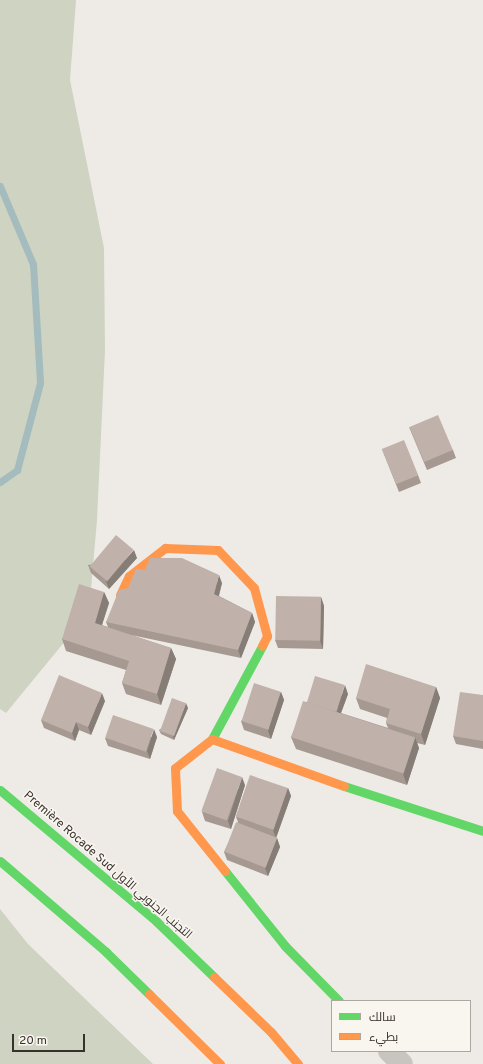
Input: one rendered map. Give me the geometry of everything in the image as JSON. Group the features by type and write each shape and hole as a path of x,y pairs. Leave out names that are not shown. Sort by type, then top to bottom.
{"main road":[{"path":"120,595 129,576 165,548 218,550 254,588 267,636 246,679 212,740 175,768 177,811 285,946 338,1000"},
{"path":"212,740 357,791 483,831"},
{"name":"Première Rocade Sud التجنب الجنوبي الأول","path":"0,790 32,815 156,921 271,1032 298,1064"},
{"path":"0,861 106,952 220,1064"}],"street":[{"path":"390,1052 402,1064"}],"green space":[{"path":"0,0 76,0 70,80 104,248 105,350 97,520 89,612 6,713 0,709"},
{"path":"0,909 28,944 153,1064 0,1064"}],"building":[{"path":"438,415 453,450 424,462 409,427"},
{"path":"404,440 418,475 396,484 382,449"},
{"path":"116,535 134,550 107,581 90,566"},
{"path":"150,558 182,558 219,575 214,594 252,613 238,650 106,622 119,590 128,588 136,569 145,570"},
{"path":"79,584 104,592 95,623 171,648 157,694 122,683 129,661 62,639"},
{"path":"276,596 321,597 320,641 275,640"},
{"path":"366,664 436,687 421,734 386,723 390,709 356,698"},
{"path":"59,675 102,693 88,727 76,722 72,733 41,720"},
{"path":"315,676 345,685 336,712 307,703"},
{"path":"254,683 281,692 268,730 242,721"},
{"path":"460,692 483,695 483,741 453,736"},
{"path":"172,698 186,703 174,736 160,731"},
{"path":"303,701 415,737 403,774 291,737"},
{"path":"113,715 154,729 146,752 105,738"},
{"path":"217,768 242,777 227,820 201,811"},
{"path":"250,775 288,788 273,830 236,817"},
{"path":"236,822 277,838 266,868 225,852"}],"waterway":[{"path":"0,186 33,264 40,383 17,470 0,482"}],"traffic: fast":[{"path":"212,739 262,646"},
{"path":"344,786 483,831"},
{"path":"0,790 156,921 214,977"},
{"path":"0,861 106,952 149,994"},
{"path":"225,871 285,946 338,1000"}],"traffic: slow":[{"path":"120,595 129,576 165,548 218,550 254,588 267,636 262,646"},
{"path":"225,871 177,811 175,768 212,739 344,786"},
{"path":"214,977 271,1032 298,1064"},
{"path":"149,994 220,1064"}]}
